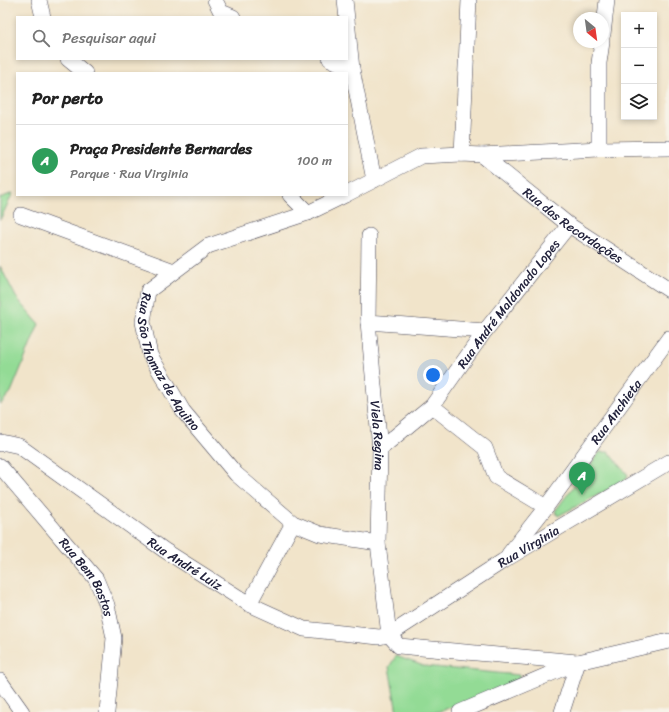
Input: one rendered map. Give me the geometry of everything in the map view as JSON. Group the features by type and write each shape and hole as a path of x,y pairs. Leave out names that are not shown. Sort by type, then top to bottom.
{"street":[{"path":"39,0 43,16"},
{"path":"215,0 221,12 231,16"},
{"path":"345,0 347,16"},
{"path":"462,154 469,0"},
{"path":"606,12 607,0"},
{"path":"348,30 352,69 374,180"},
{"path":"599,150 599,63 601,48"},
{"path":"69,60 84,72"},
{"path":"332,60 352,69"},
{"name":"Rua São Thomaz de Aquino","path":"348,193 421,156 669,148"},
{"name":"Rua das Recordações","path":"482,155 569,225 669,290"},
{"path":"291,196 308,213"},
{"name":"Rua São Thomaz de Aquino","path":"342,196 308,213 208,246 148,291 143,322 150,355 183,410 236,474 293,523 320,534 378,543"},
{"path":"21,215 174,271"},
{"name":"Rua André Maldonado Lopes","path":"380,449 432,406 484,332 569,225"},
{"name":"Viela Regina","path":"369,236 368,322 380,449 378,543 389,635"},
{"path":"368,322 484,332"},
{"name":"Rua Anchieta","path":"503,561 546,507 669,338"},
{"path":"432,406 485,448 496,477 546,507"},
{"name":"Rua André Luiz","path":"0,443 19,446 164,550 249,604 304,629 379,637 389,635"},
{"name":"Rua Virginia","path":"389,635 503,561 669,462"},
{"name":"Rua Bem Bastos","path":"0,466 96,579 107,605 114,638 107,712"},
{"path":"249,604 293,523"},
{"path":"389,635 400,646 578,662"},
{"path":"460,712 578,662 669,641"},
{"path":"562,712 578,662"},
{"path":"0,681 22,712"}],"green space":[{"path":"13,193 0,220 0,198"},
{"path":"0,266 16,297 39,324 11,392 0,405"},
{"path":"600,452 609,452 628,475 626,480 558,516 555,511"},
{"path":"396,656 424,666 519,675 520,683 437,712 397,712 389,667"}],"place":[{"name":"Praça Presidente Bernardes","path":"582,495"}]}
